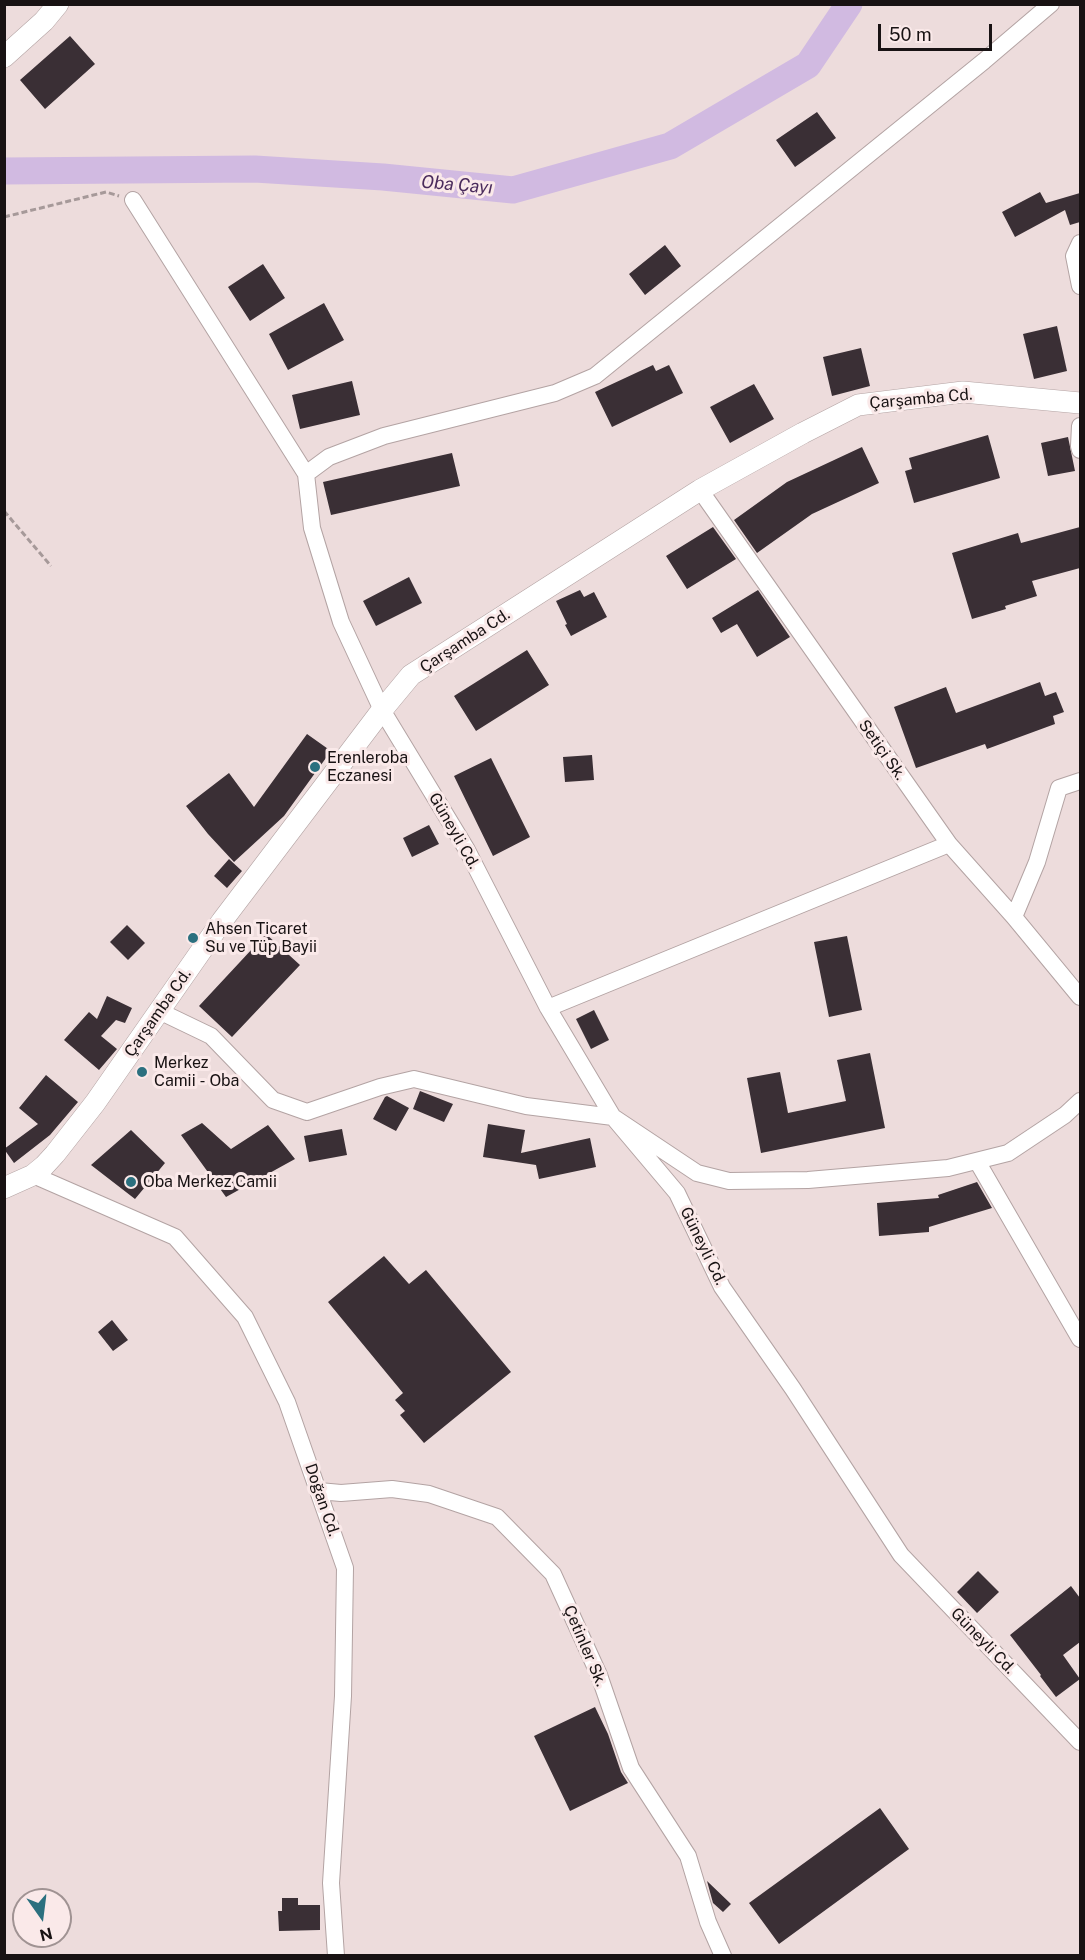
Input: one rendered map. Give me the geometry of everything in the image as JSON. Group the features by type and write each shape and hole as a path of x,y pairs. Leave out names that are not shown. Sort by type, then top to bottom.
{"street":[{"path":"4,57 44,21 58,4"},
{"path":"133,200 306,474 329,457 384,436 555,393 595,376 984,61 1051,4"},
{"path":"1080,243 1074,256 1080,286"},
{"name":"Çarşamba Cd.","path":"6,1188 33,1175 50,1160 95,1103 222,921 411,675 700,490 858,405 963,392 1080,403"},
{"path":"1080,426 1080,450"},
{"name":"Güneyli Cd.","path":"306,474 312,528 341,622 382,711 467,850 548,1008 613,1117 677,1193 722,1287 793,1389 901,1555 1080,1742"},
{"name":"Setiçi Sk.","path":"700,490 949,844 1014,917 1080,997"},
{"path":"1014,917 1037,862 1059,788 1080,781"},
{"path":"548,1008 949,844"},
{"path":"159,1011 212,1036 273,1100 307,1112 380,1087 414,1079 526,1106 613,1117 697,1173 729,1180 808,1180 948,1168 1008,1153 1080,1101"},
{"path":"977,1161 1080,1340"},
{"path":"677,1193 697,1173"},
{"name":"Doğan Cd.","path":"33,1175 175,1237 245,1317 287,1402 345,1568 343,1696 331,1883 336,1956"},
{"name":"Çetinler Sk.","path":"319,1491 341,1493 392,1489 429,1494 497,1516 553,1574 599,1675 631,1768 688,1856 708,1922 723,1956"}],"path":[{"path":"4,217 106,192 133,200"},
{"path":"4,512 51,566"}],"building":[{"path":"70,36 95,64 45,109 20,80"},
{"path":"817,112 836,138 795,167 776,140"},
{"path":"1040,192 1046,203 1080,193 1080,222 1070,225 1065,210 1015,237 1002,212"},
{"path":"665,245 681,266 645,295 629,274"},
{"path":"263,264 285,298 250,321 228,287"},
{"path":"324,303 344,340 288,370 269,334"},
{"path":"1057,326 1067,371 1034,379 1023,334"},
{"path":"861,348 870,386 832,396 823,357"},
{"path":"653,365 656,371 669,365 683,393 612,427 595,392"},
{"path":"352,381 360,415 300,429 292,395"},
{"path":"754,384 774,419 730,443 710,407"},
{"path":"988,435 1000,478 914,503 905,471 912,469 909,458"},
{"path":"1068,437 1075,471 1048,476 1041,443"},
{"path":"862,447 879,483 812,514 757,553 734,520 787,482"},
{"path":"452,453 460,486 331,515 323,482"},
{"path":"713,527 736,559 687,589 666,556"},
{"path":"1080,527 1080,568 1032,581 1037,596 1005,606 1006,609 972,619 952,553 1018,533 1021,543"},
{"path":"409,577 422,603 376,626 363,601"},
{"path":"580,590 584,597 594,592 607,617 571,636 556,601"},
{"path":"758,590 790,637 757,657 737,624 721,633 712,618"},
{"path":"527,650 549,685 476,731 454,696"},
{"path":"1040,682 1045,696 1056,692 1064,712 1053,716 1055,724 987,749 985,744 916,768 894,707 946,687 956,713"},
{"path":"307,734 331,751 284,816 234,862 186,806 229,773 254,807"},
{"path":"592,755 594,780 565,782 563,757"},
{"path":"491,758 530,837 493,856 454,776"},
{"path":"429,825 439,844 412,857 403,838"},
{"path":"229,859 242,871 227,888 214,876"},
{"path":"127,925 145,943 128,960 110,942"},
{"path":"266,934 300,965 232,1037 199,1006"},
{"path":"847,936 862,1010 829,1017 814,942"},
{"path":"107,996 132,1008 125,1023 116,1020 101,1036 117,1049 99,1070 64,1040 89,1012 97,1019"},
{"path":"594,1010 609,1040 591,1049 576,1019"},
{"path":"870,1053 885,1128 761,1153 747,1078 780,1072 788,1113 846,1101 837,1060"},
{"path":"46,1075 78,1102 50,1135 14,1163 4,1149 38,1124 19,1108"},
{"path":"420,1091 453,1104 444,1122 413,1109"},
{"path":"387,1096 409,1108 396,1131 373,1119"},
{"path":"202,1123 231,1149 268,1125 295,1159 226,1197 181,1135"},
{"path":"488,1124 525,1130 521,1153 590,1138 596,1167 539,1179 536,1165 483,1157"},
{"path":"342,1129 347,1155 309,1162 304,1136"},
{"name":"Oba Merkez Camii","path":"131,1130 165,1163 135,1199 91,1165"},
{"path":"977,1182 992,1208 929,1227 929,1232 879,1236 877,1203 939,1198 938,1195"},
{"path":"384,1256 409,1284 426,1270 511,1372 424,1443 400,1415 405,1411 395,1400 403,1393 328,1302"},
{"path":"112,1320 128,1340 113,1351 98,1332"},
{"path":"978,1571 999,1592 977,1613 957,1592"},
{"path":"1071,1586 1080,1598 1080,1642 1063,1655 1080,1679 1056,1697 1010,1635"},
{"path":"595,1707 608,1734 621,1772 628,1783 570,1811 534,1736"},
{"path":"880,1808 909,1849 779,1944 749,1903"},
{"path":"707,1881 731,1904 723,1912 713,1903"},
{"path":"282,1898 298,1898 298,1905 320,1905 320,1930 279,1931 278,1911 282,1911"}],"waterway":[{"name":"Oba Çayı","path":"4,171 255,169 383,177 513,190 670,146 808,65 849,4"}],"place":[{"name":"Erenleroba Eczanesi","path":"315,767"},
{"name":"Ahsen Ticaret Su ve Tüp Bayii","path":"193,938"},
{"name":"Merkez Camii - Oba","path":"142,1072"},
{"name":"Oba Merkez Camii","path":"131,1182"}]}
